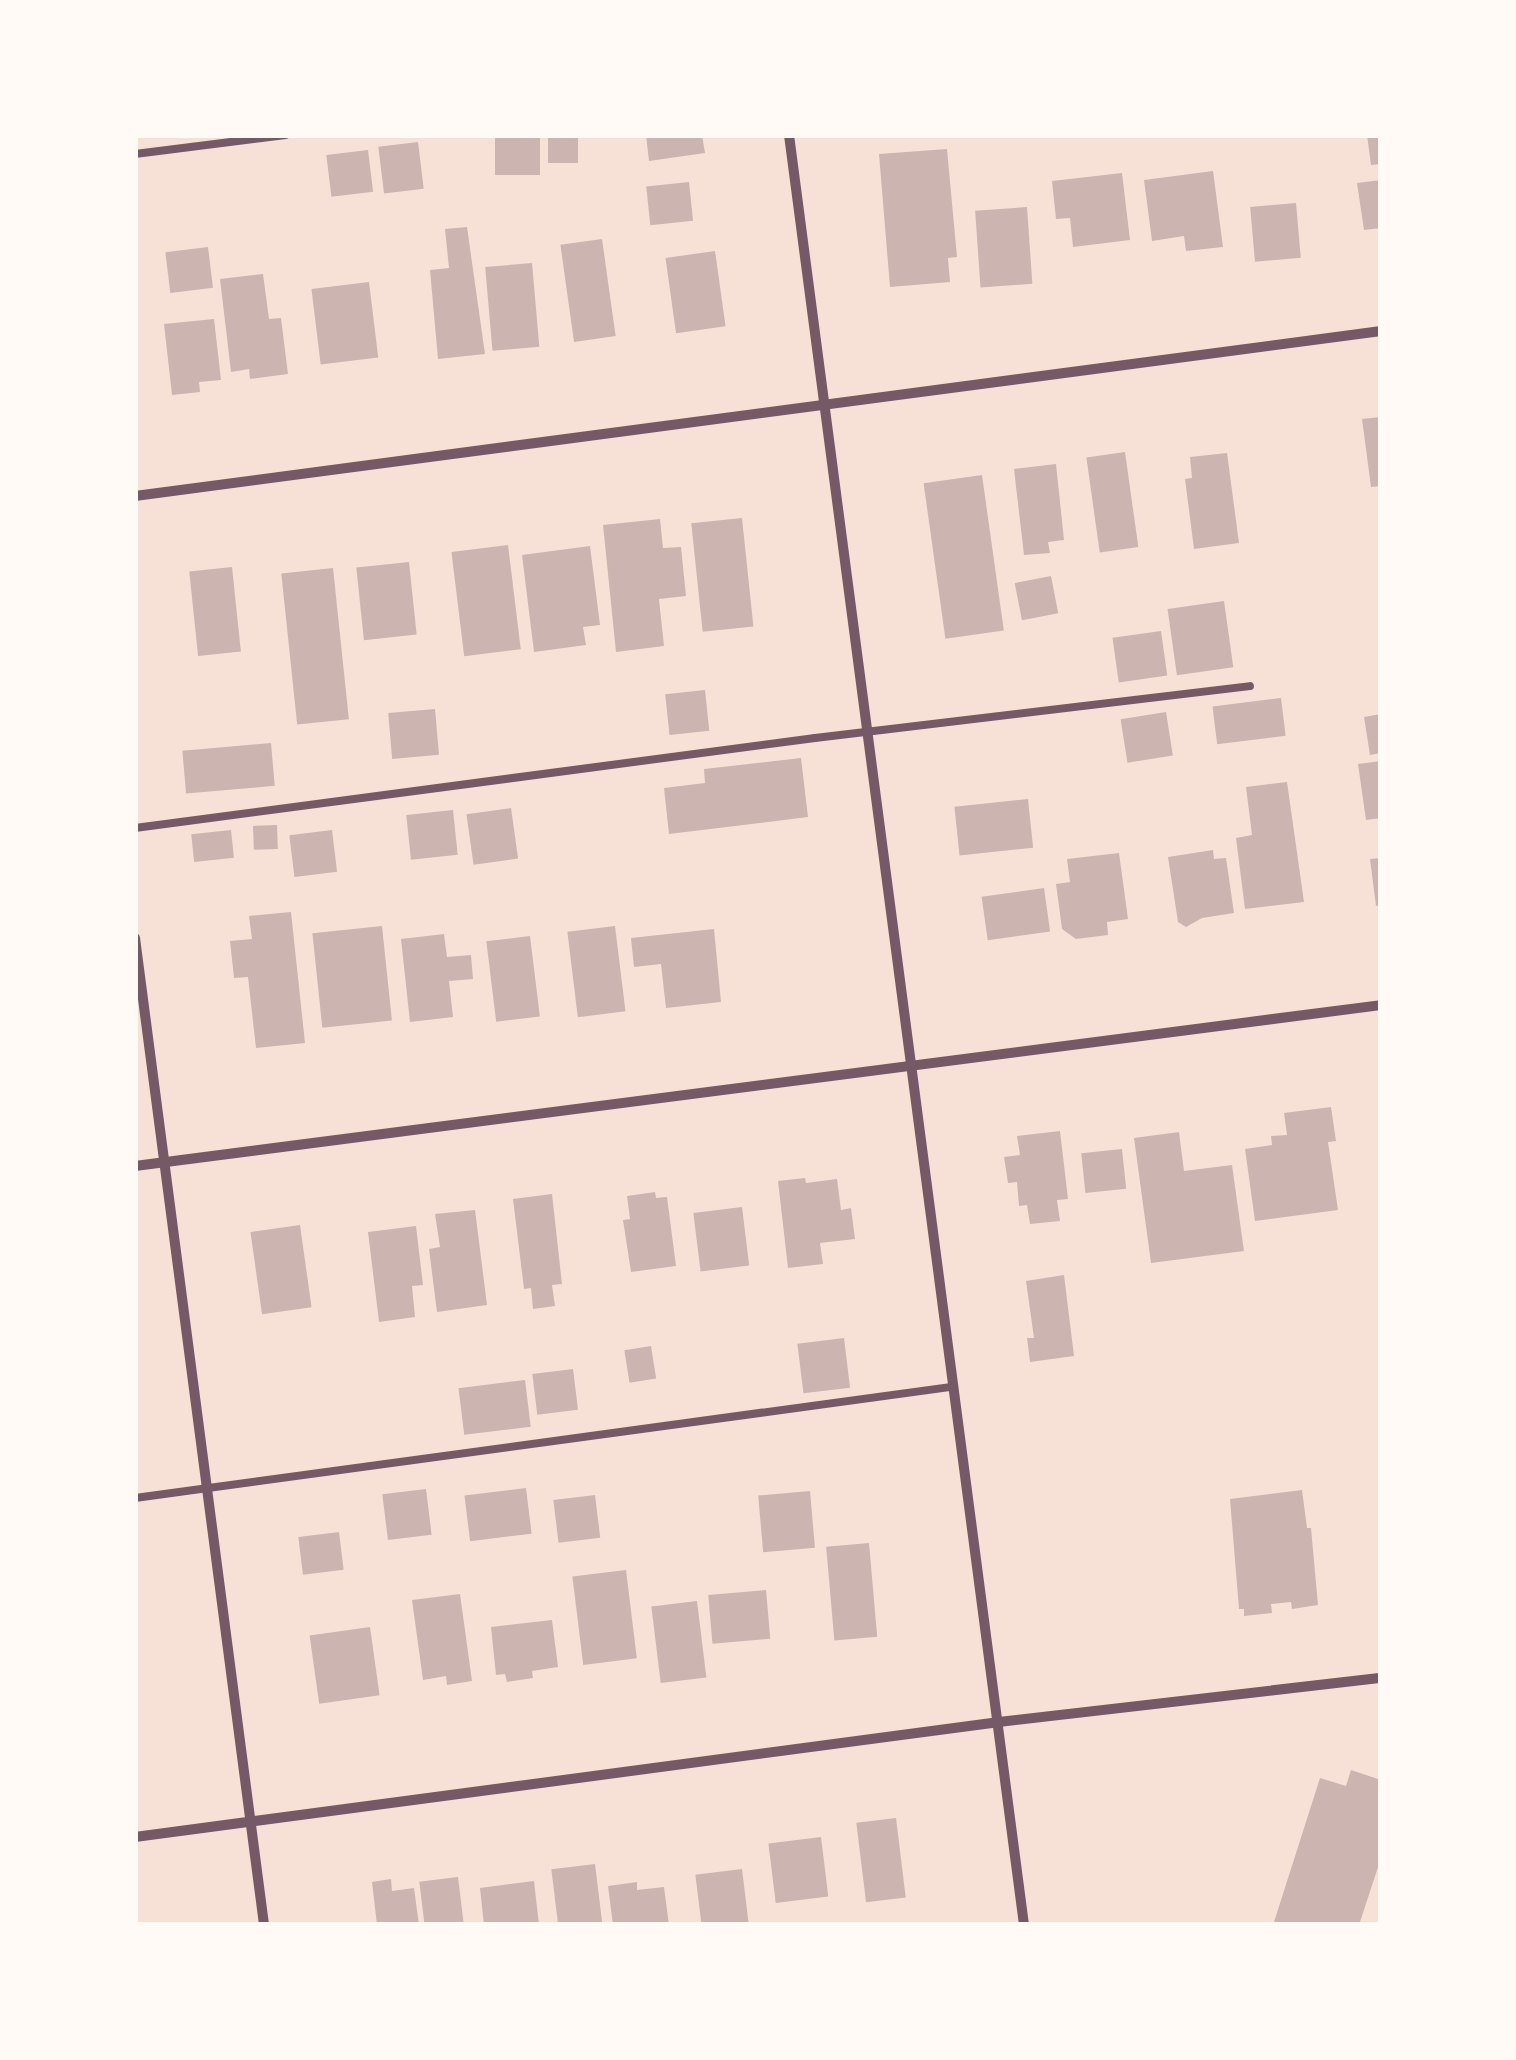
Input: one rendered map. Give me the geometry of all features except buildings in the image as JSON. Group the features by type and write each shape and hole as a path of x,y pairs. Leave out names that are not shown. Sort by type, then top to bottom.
{"street":[{"path":"789,135 1024,1925"},
{"path":"135,496 1381,331"},
{"path":"135,938 264,1925"},
{"path":"135,1166 1381,1005"},
{"path":"135,1837 999,1722 1381,1678"}],"lane":[{"path":"135,154 286,135"},
{"path":"135,828 1250,686"},
{"path":"135,1498 951,1387"}]}
